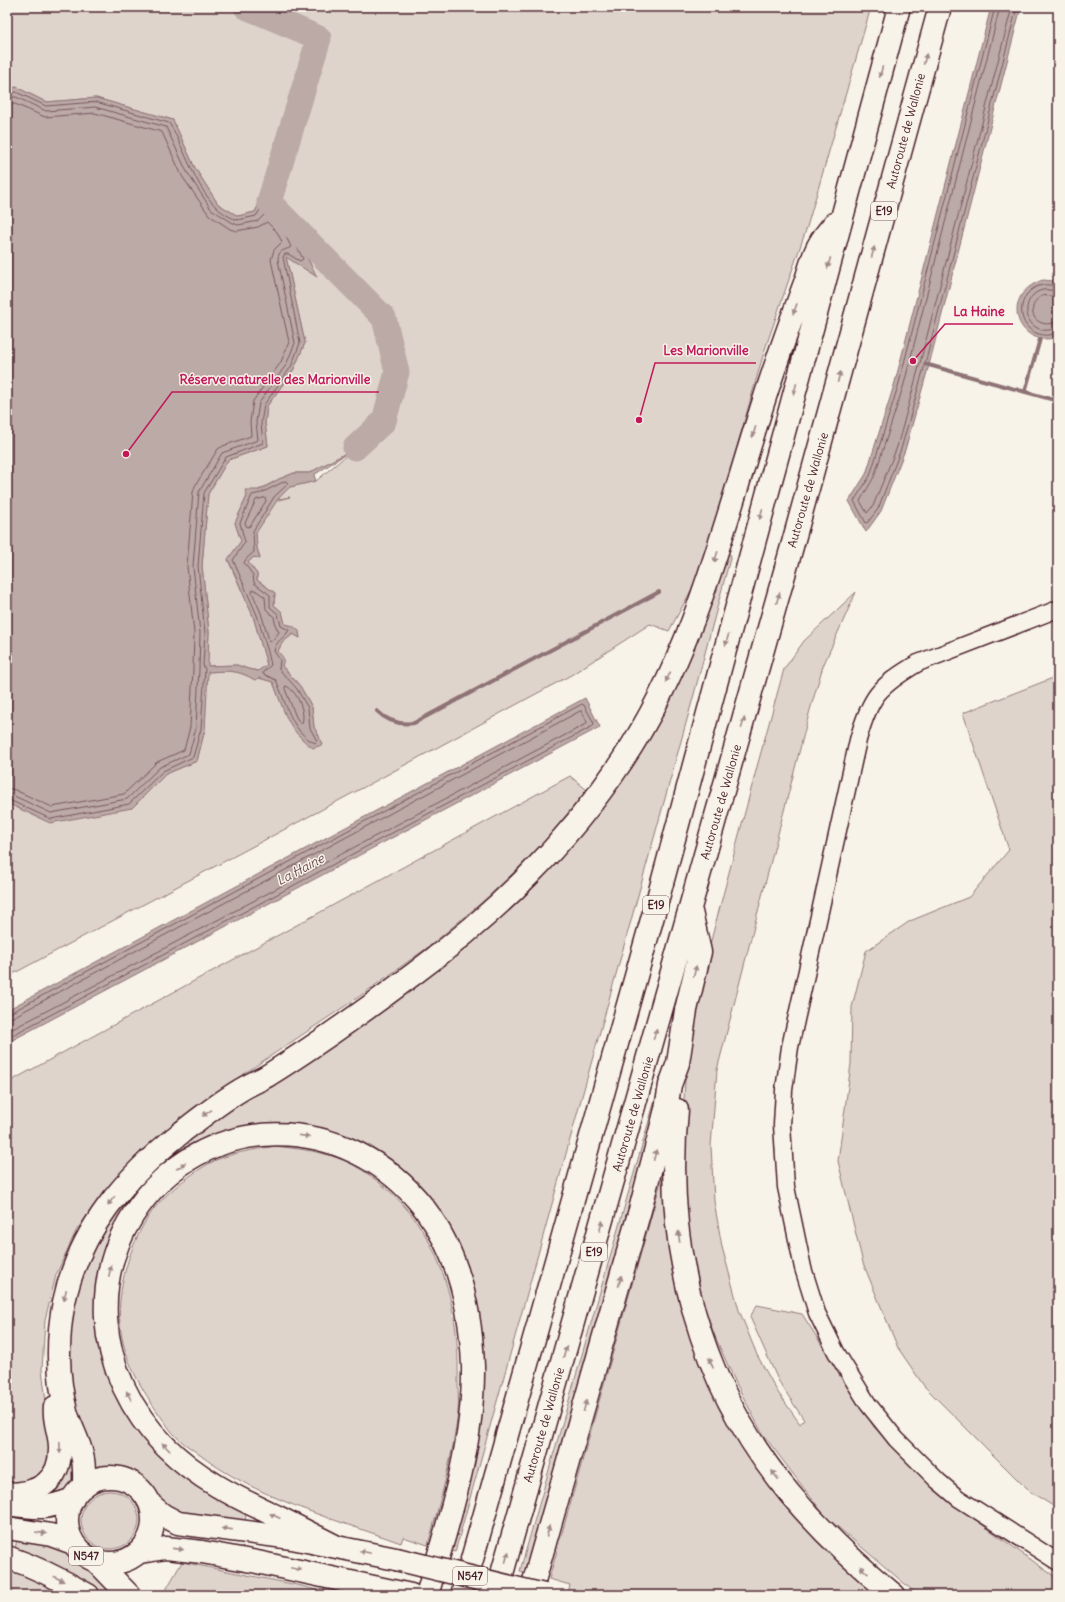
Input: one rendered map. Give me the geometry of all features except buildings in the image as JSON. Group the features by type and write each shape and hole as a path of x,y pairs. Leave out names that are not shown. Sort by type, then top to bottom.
{"main road":[{"name":"E19","path":"462,1595 658,898 899,7"},
{"name":"Autoroute de Wallonie","path":"496,1595 691,909 829,415 940,7"},
{"path":"78,1492 83,1458 65,1407 60,1360 60,1334 62,1308 68,1281 77,1257 90,1232 104,1210 120,1190 156,1153 197,1120 239,1091 265,1077 315,1044 408,979 456,942 532,874 584,816 624,758 648,718 671,672 692,624 708,583 768,389 796,305 819,243 843,212"},
{"path":"691,909 700,952 686,1010 678,1063 678,1095 674,1131 675,1203 684,1270 696,1320 707,1353 730,1403 758,1452 815,1522 864,1570 894,1595"},
{"path":"530,1595 640,1210 670,1086 678,1063"},
{"path":"335,1546 233,1496 183,1463 158,1438 131,1401 117,1372 109,1344 106,1311 109,1278 116,1249 130,1220 139,1206 158,1184 171,1173 199,1154 228,1142 256,1135 282,1134 310,1136 340,1145 366,1157 397,1179 424,1208 442,1237 454,1262 464,1296 469,1324 472,1360 472,1389 467,1441 460,1478 427,1595"},
{"path":"7,1494 30,1492 40,1488 47,1483 56,1470 60,1447 54,1410 60,1360"},
{"name":"N547","path":"7,1504 40,1508 50,1507 78,1492 96,1479 114,1478 125,1480 134,1485 142,1491 151,1505 163,1515 178,1523 257,1533 335,1546 396,1559 544,1595"},
{"name":"N547","path":"78,1492 68,1509 68,1528 73,1543 84,1555 97,1562 116,1564 127,1561 140,1552 149,1540 152,1530 153,1515 151,1505"},
{"name":"N547","path":"7,1528 52,1534 73,1543"},
{"name":"N547","path":"140,1552 166,1548 202,1552 258,1562 411,1595"},
{"path":"7,1557 29,1565 61,1580 88,1595"},
{"path":"97,1562 129,1595"}],"street":[{"path":"1058,609 918,663 883,687 872,701 865,716 858,740 792,1039 784,1090 782,1125 786,1187 803,1268 817,1313 836,1352 864,1398 896,1439 938,1482 958,1498 1058,1562"}],"shaded area":[{"path":"7,7 871,7 807,227 764,352 716,521 694,585 669,631 650,624 571,675 7,977 7,799 9,804 132,808 166,774 197,761 205,729 207,672 237,672 255,680 259,678 273,682 288,721 319,736 314,728 312,707 300,686 282,666 278,651 282,643 293,634 300,638 293,626 285,624 282,612 274,605 275,593 257,580 257,574 248,562 254,557 260,558 257,548 256,533 260,525 260,505 290,497 278,499 290,487 316,481 353,450 309,473 294,473 279,479 247,496 235,523 241,541 228,560 253,616 267,665 258,671 237,665 207,666 209,632 202,566 208,494 228,460 268,446 265,423 267,406 294,369 305,343 286,256 316,276 291,224 263,197 255,212 238,216 218,204 195,168 173,120 96,98 46,102 16,87 7,90"},
{"path":"725,552 731,555 693,698 455,1552 447,1550 468,1475 464,1270 359,1145 215,1140 115,1236 117,1386 246,1513 245,1525 189,1519 162,1504 151,1484 135,1472 123,1467 94,1467 77,1414 72,1389 70,1327 73,1302 93,1247 126,1199 158,1166 205,1128 347,1031 608,798"},
{"path":"856,592 823,666 810,710 717,1070 711,1146 714,1201 722,1247 739,1310 757,1355 777,1391 800,1424 804,1420 778,1380 750,1317 757,1305 802,1314 874,1427 913,1468 952,1503 1058,1579 1058,1595 918,1595 825,1516 762,1433 736,1383 716,1339 700,1295 690,1249 683,1197 682,1135 685,1081 709,948 784,669 804,641"},
{"path":"1058,676 1058,1509 1029,1491 924,1386 898,1348 863,1263 838,1161 851,1064 852,1007 866,951 910,921 969,897 1009,850 963,713"},
{"path":"570,776 587,790 536,852 481,903 431,945 363,994 193,1108 147,1146 109,1185 76,1231 56,1275 45,1320 42,1369 47,1410 50,1463 40,1475 32,1481 22,1484 7,1484 7,1083"},
{"path":"665,1065 666,1075 529,1573 520,1571"},
{"path":"275,1146 311,1151 337,1158 351,1163 377,1180 405,1207 421,1228 434,1251 444,1276 451,1302 458,1355 458,1408 456,1429 449,1462 428,1545 403,1537 401,1543 321,1515 268,1494 219,1468 185,1444 173,1433 143,1390 127,1356 119,1317 122,1283 132,1249 139,1232 157,1205 175,1188 210,1163 233,1154"},
{"path":"662,1178 667,1237 678,1288 729,1414 883,1595 579,1595 568,1593 570,1585 549,1579"},
{"path":"67,1447 75,1461 74,1478 71,1483 61,1494 34,1499"},
{"path":"110,1491 121,1493 134,1504 137,1509 139,1520 137,1531 126,1544 121,1547 110,1549 99,1547 86,1536 83,1531 81,1520 83,1509 94,1496 99,1493"},
{"path":"17,1539 50,1543 63,1550 77,1564 95,1574 119,1595 104,1595 15,1549"},
{"path":"182,1562 302,1586 333,1595 163,1595"},
{"path":"7,1568 28,1576 64,1595 7,1595"}],"water":[{"path":"991,7 1021,7 929,365 905,450 881,511 866,532 849,501 866,474 895,382"},
{"path":"16,87 46,102 96,98 173,120 195,168 218,204 238,216 255,212 263,196 290,223 317,277 286,257 305,343 294,369 267,406 265,423 268,446 228,460 208,494 202,566 209,632 208,666 237,665 258,671 267,665 253,616 228,559 241,541 235,523 247,496 245,490 260,490 279,479 294,473 309,473 355,448 314,475 316,481 290,487 278,499 256,533 257,548 260,559 254,557 248,562 257,574 257,580 275,593 274,605 282,612 285,624 293,626 299,631 300,638 293,634 282,643 278,651 284,659 282,666 300,686 312,707 314,727 322,745 313,748 297,734 287,719 273,682 259,678 255,680 237,672 208,672 205,729 197,761 166,774 132,808 50,823 9,804 7,799 7,90"},
{"path":"1043,280 1058,283 1058,337 1044,339 1032,336 1023,328 1018,319 1017,308 1021,297 1029,287"},
{"path":"585,698 600,727 7,1043 7,1010"}],"waterway":[{"path":"246,7 319,38 269,202 384,318 397,372 384,421 355,448"},
{"path":"1025,392 1040,339"},
{"path":"925,364 1058,401"},
{"path":"377,711 394,722 414,723 659,592"}],"place":[{"name":"La Haine","path":"913,361"},
{"name":"Les Marionville","path":"639,420"},
{"name":"Réserve naturelle des Marionville","path":"126,454"}]}
